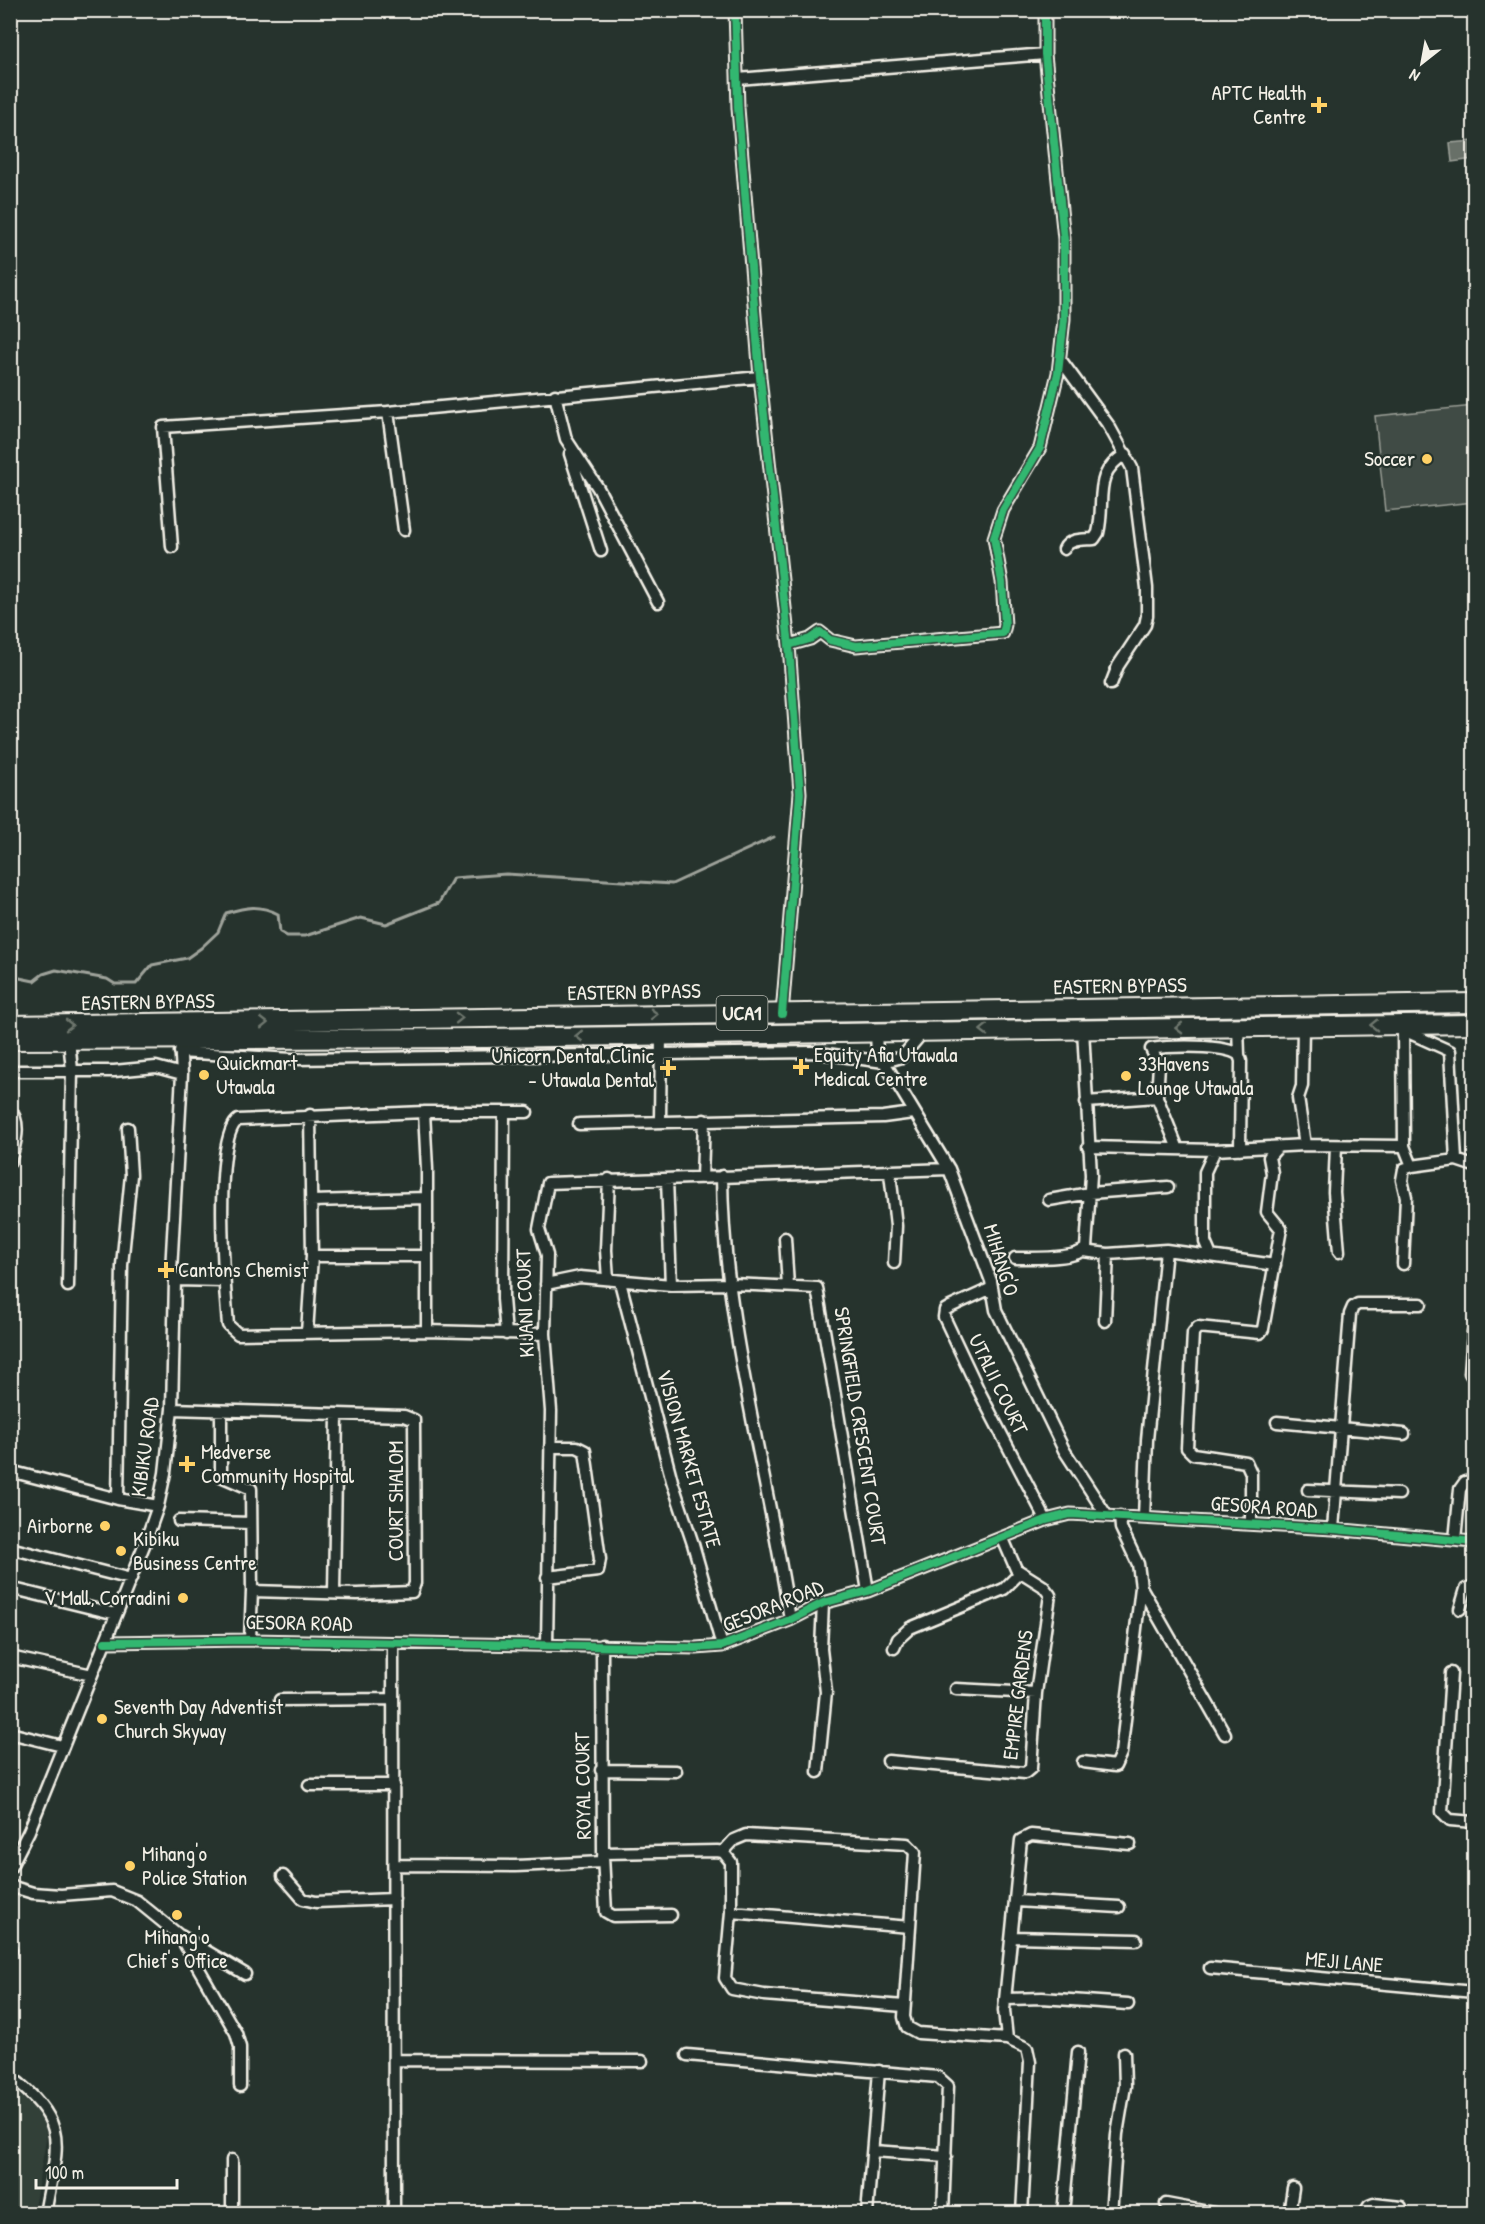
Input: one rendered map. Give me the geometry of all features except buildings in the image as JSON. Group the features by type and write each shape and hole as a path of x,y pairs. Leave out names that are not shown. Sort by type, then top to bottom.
{"main road":[{"name":"EASTERN BYPASS","path":"10,1025 1474,1003"},
{"path":"485,1017 486,1038"},
{"name":"EASTERN BYPASS","path":"10,1040 69,1040 180,1046 343,1039 1303,1026 1407,1027 1474,1024"}],"street":[{"path":"735,10 760,378 789,645 801,793 782,1014"},
{"path":"789,645 803,642 820,632 830,640 856,646 998,636 1002,633 1005,625 1002,582 994,538 1003,510 1040,448 1060,359 1064,319 1064,240 1045,54 1045,10"},
{"path":"738,79 1045,54"},
{"path":"1060,359 1109,426 1132,468 1148,588 1147,616 1145,625 1118,666 1111,684"},
{"path":"172,548 163,427 388,412 760,378"},
{"path":"555,395 566,439 601,551"},
{"path":"388,412 405,530"},
{"path":"566,439 598,488 658,602"},
{"path":"1064,549 1066,544 1073,540 1094,538 1098,533 1101,486 1108,465 1126,454"},
{"path":"1303,1026 1302,1086 1298,1098 1305,1145"},
{"path":"1238,1027 1240,1149"},
{"path":"1412,1166 1404,1146 1407,1027 1450,1051 1456,1160"},
{"path":"1083,1029 1090,1193 1086,1248 1083,1251"},
{"path":"180,1046 292,1059 662,1056 812,1052 884,1062 902,1057 924,1031"},
{"path":"811,1032 812,1052"},
{"name":"MIHANG'O","path":"876,1032 877,1054 949,1169 992,1288 996,1310 1064,1449 1107,1516"},
{"path":"660,1120 662,1035"},
{"path":"548,1037 549,1056"},
{"path":"343,1039 344,1059"},
{"path":"68,1286 72,1071 69,1040"},
{"name":"KIBIKU ROAD","path":"10,1868 14,1851 62,1746 131,1579 158,1506 165,1473 172,1409 174,1280 171,1270 182,1074 180,1046"},
{"path":"1178,1149 1157,1097 1159,1065 1151,1049 1166,1046 1228,1050 1239,1055"},
{"path":"10,1071 156,1067 182,1074"},
{"path":"1086,1102 1157,1097"},
{"path":"10,1110 16,1119 15,1145 10,1161"},
{"path":"423,1112 427,1330"},
{"path":"527,1112 423,1112 243,1119 232,1127 224,1158 224,1281 228,1325 234,1333 427,1330 545,1334"},
{"path":"504,1112 503,1299 506,1334"},
{"path":"579,1124 660,1120 883,1117 913,1113"},
{"path":"307,1333 312,1256 310,1115"},
{"path":"702,1178 704,1120"},
{"path":"118,1499 122,1265 131,1175 128,1128"},
{"path":"1089,1147 1215,1150 1305,1145 1404,1146"},
{"path":"1336,1146 1334,1192 1339,1252"},
{"path":"1251,1524 1251,1473 1246,1462 1193,1454 1187,1448 1193,1333 1198,1327 1260,1332 1263,1329 1281,1228 1267,1212 1272,1173 1269,1157 1277,1148"},
{"path":"1211,1256 1205,1242 1205,1172 1215,1150"},
{"path":"1403,1264 1406,1197 1402,1180 1404,1168 1456,1160 1474,1166"},
{"name":"KIJANI COURT","path":"547,1644 551,1411 545,1334 547,1255 540,1228 548,1183 609,1179 890,1173 949,1169"},
{"path":"890,1173 896,1226 894,1263"},
{"path":"722,1176 723,1233 734,1312 790,1620"},
{"path":"608,1279 606,1250 609,1179"},
{"path":"668,1179 671,1285"},
{"path":"1049,1200 1090,1193 1168,1187"},
{"path":"311,1201 426,1198"},
{"path":"785,1238 788,1286"},
{"path":"1015,1258 1048,1258 1083,1251 1108,1254 1166,1250 1275,1264"},
{"path":"1144,1518 1147,1440 1166,1250"},
{"path":"1105,1321 1108,1254"},
{"path":"312,1256 426,1256"},
{"name":"SPRINGFIELD CRESCENT COURT","path":"546,1284 580,1277 671,1285 731,1284 813,1287 818,1291 868,1591"},
{"path":"174,1280 224,1281"},
{"name":"VISION MARKET ESTATE","path":"620,1282 672,1482 722,1646"},
{"name":"UTALII COURT","path":"992,1288 945,1310 944,1317 978,1389 1046,1520"},
{"path":"1333,1529 1353,1307 1372,1302 1421,1304"},
{"path":"1473,1332 1470,1373 1474,1379"},
{"name":"COURT SHALOM","path":"172,1409 337,1416 404,1416 414,1420 414,1589 409,1593 252,1592"},
{"path":"221,1412 221,1476 251,1489 252,1592 249,1640"},
{"path":"334,1592 337,1416"},
{"path":"1277,1422 1341,1426 1404,1434"},
{"path":"547,1577 598,1571 600,1559 585,1451 577,1447 550,1447"},
{"path":"10,1471 118,1499 158,1506"},
{"path":"1455,1540 1460,1489 1465,1482 1474,1481"},
{"path":"1308,1490 1399,1494"},
{"name":"GESORA ROAD","path":"105,1642 249,1640 696,1648 722,1646 790,1620 823,1603 868,1591 1046,1520 1070,1514 1333,1529 1474,1542"},
{"path":"1083,1762 1115,1766 1118,1762 1141,1587 1138,1564 1121,1528 1120,1516"},
{"path":"179,1521 251,1522"},
{"path":"894,1648 898,1640 910,1628 1004,1589 1020,1573 1003,1539"},
{"path":"10,1548 131,1579"},
{"name":"EMPIRE GARDENS","path":"888,1761 1028,1772 1031,1768 1036,1693 1050,1595 1043,1586 1020,1573"},
{"path":"1460,1609 1466,1589 1474,1586"},
{"path":"1141,1587 1225,1734"},
{"path":"10,1588 116,1614"},
{"path":"818,1772 826,1692 821,1649 823,1603"},
{"path":"393,1643 394,2214"},
{"name":"ROYAL COURT","path":"602,1645 603,1857 723,1852"},
{"path":"10,1657 92,1675"},
{"path":"1451,1673 1442,1812 1450,1820 1474,1822"},
{"path":"956,1689 1036,1693"},
{"path":"280,1700 393,1699"},
{"path":"10,1733 62,1746"},
{"path":"601,1770 676,1771"},
{"path":"309,1785 394,1785"},
{"path":"904,2006 764,1995 732,1989 725,1978 731,1912 731,1862 723,1852 734,1840 746,1835 907,1844 915,1852 904,2017 908,2027 918,2033 1007,2040 1027,2048 1030,2062 1022,2214"},
{"path":"1007,2040 1006,1999 1019,1846 1025,1836 1130,1844"},
{"path":"394,1865 516,1866 603,1857 606,1912 614,1916 671,1915"},
{"path":"283,1876 303,1899 316,1902 394,1899"},
{"path":"10,1886 33,1893 61,1895 112,1891 120,1893 137,1901 180,1936 245,1974"},
{"path":"1016,1901 1119,1907"},
{"path":"731,1912 910,1927"},
{"path":"180,1936 236,2033 240,2047 240,2086"},
{"path":"1013,1937 1136,1940"},
{"name":"MEJI LANE","path":"1210,1968 1474,1992"},
{"path":"1006,1999 1052,1998 1128,2004"},
{"path":"1063,2214 1078,2052"},
{"path":"1111,2214 1117,2134 1125,2086 1124,2053"},
{"path":"687,2055 879,2071 938,2077 944,2080 948,2086 943,2214"},
{"path":"394,2060 642,2061"},
{"path":"867,2214 879,2071"},
{"path":"10,2076 50,2114 54,2124 56,2150 45,2214"},
{"path":"873,2151 946,2156"},
{"path":"232,2160 232,2214"},
{"path":"1289,2214 1293,2188"},
{"path":"1166,2204 1219,2214"},
{"path":"1364,2214 1369,2206 1374,2204 1401,2207"}],"shaded area":[{"path":"1474,141 1474,159 1452,162 1450,143"},
{"name":"Soccer","path":"1474,406 1474,502 1385,511 1375,416"},
{"path":"11,2088 33,2107 45,2123 46,2140 33,2213 11,2213"}],"waterway":[{"path":"10,976 34,981 43,974 56,970 107,979 115,984 136,984 152,965 187,958 201,948 218,932 226,913 240,909 252,907 271,911 278,914 280,932 287,936 305,936 361,918 386,924 439,903 453,878 506,874 672,884 774,837"}],"cycle path":[{"path":"735,10 738,108 760,377 789,645 800,793 782,1014"},
{"path":"789,645 810,639 820,632 830,640 856,646 1003,633 1005,625 1002,582 994,538 1003,510 1040,448 1058,373 1064,319 1064,239 1045,54 1045,10"},
{"path":"105,1642 250,1640 696,1648 722,1646 790,1620 823,1603 868,1591 1046,1520 1070,1514 1333,1529 1474,1542"}],"place":[{"name":"APTC Health Centre","path":"1319,105"},
{"name":"Soccer","path":"1427,459"},
{"name":"Equity Afia Utawala Medical Centre","path":"801,1067"},
{"name":"Unicorn Dental Clinic - Utawala Dental","path":"668,1068"},
{"name":"Quickmart Utawala","path":"204,1075"},
{"name":"33Havens Lounge Utawala","path":"1126,1076"},
{"name":"Cantons Chemist","path":"166,1270"},
{"name":"Medverse Community Hospital","path":"187,1464"},
{"name":"Airborne","path":"105,1526"},
{"name":"Kibiku Business Centre","path":"121,1551"},
{"name":"V Mall, Corradini","path":"183,1598"},
{"name":"Seventh Day Adventist Church Skyway","path":"102,1719"},
{"name":"Mihang'o Police Station","path":"130,1866"},
{"name":"Mihang'o Chief's Office","path":"177,1915"}]}
